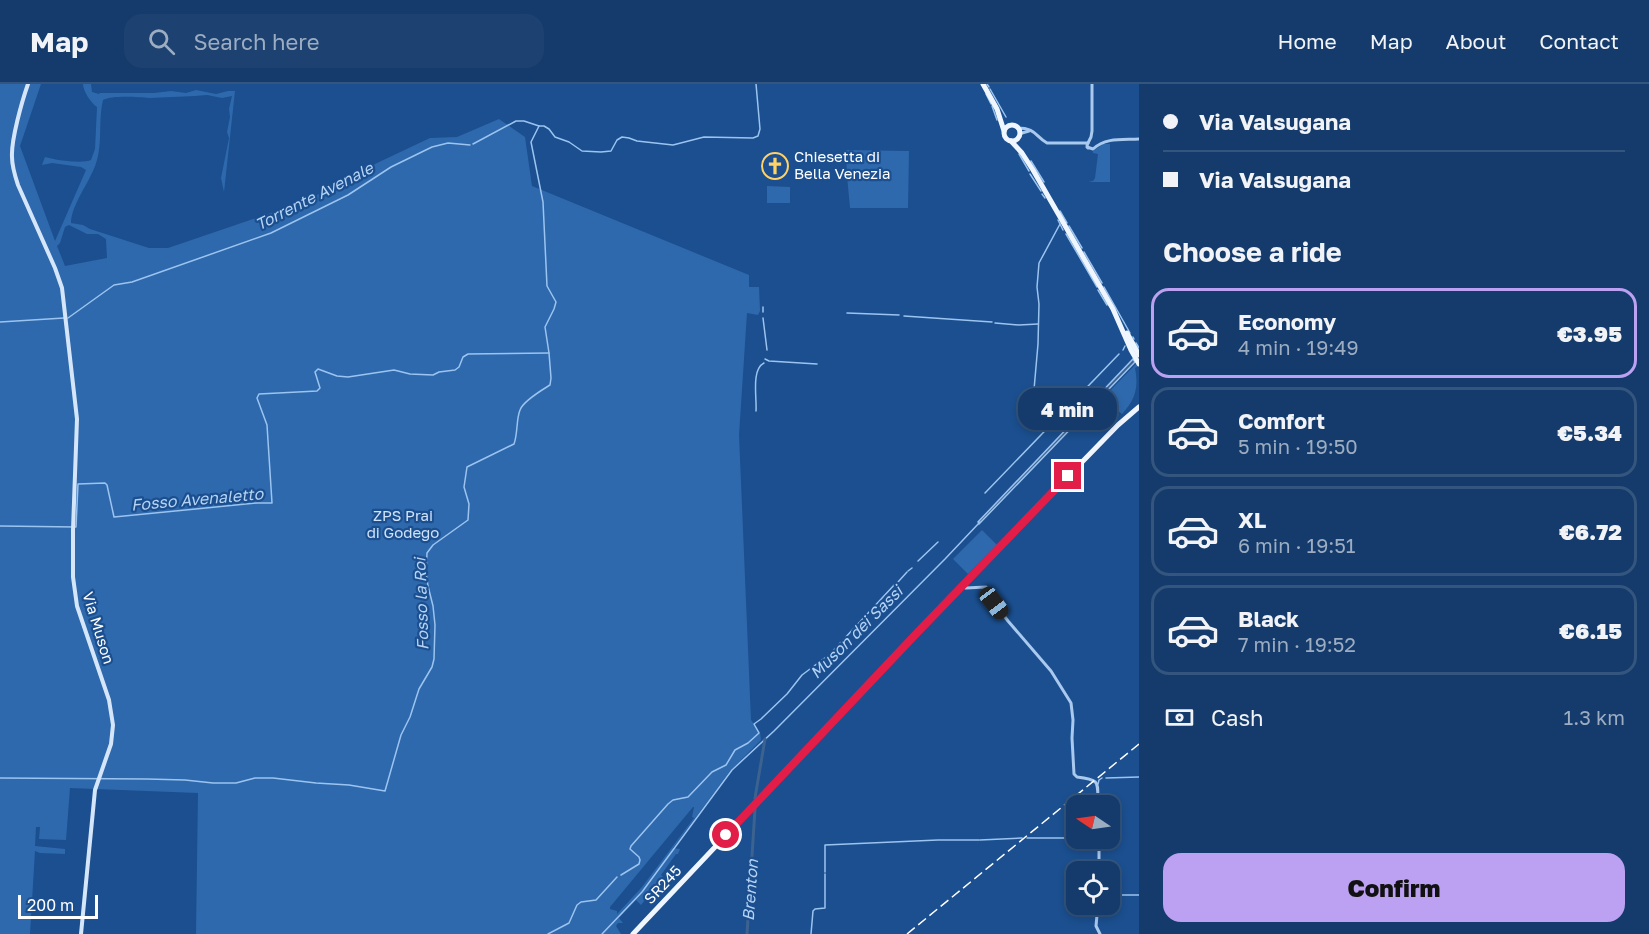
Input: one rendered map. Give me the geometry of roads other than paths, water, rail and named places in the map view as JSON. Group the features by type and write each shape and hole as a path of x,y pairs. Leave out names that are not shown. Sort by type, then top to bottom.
{"main road":[{"name":"Via Muson","path":"28,84 12,150 14,176 56,268 62,288 77,425 73,527 75,599 113,718 111,744 98,778 94,798 81,934"},
{"path":"983,84 997,109 1006,139 1016,138"},
{"path":"997,109 1019,133 1016,138"},
{"path":"1004,131 1007,127 1015,127"},
{"path":"1016,138 1022,153 1114,311 1137,355 1138,364"},
{"name":"SR245","path":"633,934 1139,401"},
{"name":"SR245","path":"1118,425 1139,406"}],"street":[{"path":"1088,148 1091,142 1092,84"},
{"path":"1015,127 1031,130 1047,143 1101,143"},
{"path":"1016,138 1031,130"},
{"path":"1082,143 1092,149 1109,140 1139,139"},
{"path":"1091,142 1095,147"},
{"path":"961,586 986,587 994,603 1051,671 1068,696 1073,711 1074,774 1077,777 1094,781 1097,795"},
{"path":"1097,915 1096,926 1100,934"}],"waterway":[{"name":"Torrente Avenale","path":"473,144 516,121 544,126 555,137 569,142 582,151 611,151 617,140 622,137 673,145 704,137 753,138 758,136 760,129 756,84"},
{"path":"990,89 1006,117"},
{"path":"986,94 991,104"},
{"path":"992,106 997,120"},
{"name":"Fosso la Roi","path":"0,778 147,779 213,783 236,783 255,778 273,778 349,785 385,791 401,735 410,717 419,689 434,659 435,625 426,572 427,553 433,545 468,520 469,504 464,487 467,467 514,444 522,407 533,396 550,385 545,327 556,302 547,286 543,202 531,142 539,126"},
{"name":"Torrente Avenale","path":"68,318 114,285 132,282 271,233 348,195 391,167 432,147 448,143 470,145"},
{"path":"1019,154 1029,171"},
{"path":"1031,161 1044,182"},
{"path":"1030,174 1041,191"},
{"path":"1042,194 1045,198"},
{"path":"1060,211 1067,223"},
{"path":"1058,220 1063,230"},
{"path":"1033,401 1038,344 1039,263 1060,224"},
{"path":"1069,226 1082,248"},
{"path":"1066,234 1097,287"},
{"path":"1084,252 1102,283"},
{"path":"1104,287 1130,333"},
{"path":"1098,290 1107,305"},
{"path":"763,307 763,312"},
{"path":"847,313 899,315"},
{"path":"904,316 992,322"},
{"path":"0,322 64,318"},
{"path":"763,318 767,350"},
{"path":"995,323 1038,324"},
{"path":"1136,343 1139,348"},
{"path":"1123,350 1125,346"},
{"name":"Fosso Avenaletto","path":"0,526 76,527 78,484 105,483 114,517 272,503 267,425 257,398 259,394 317,391 320,388 315,372 318,369 337,376 348,377 394,370 410,374 433,375 455,370 459,367 463,357 468,354 549,353"},
{"path":"985,493 1119,354"},
{"path":"765,359 817,364"},
{"path":"756,411 757,371 764,363"},
{"name":"Muson dei Sassi","path":"602,934 642,892 732,770 774,731 980,522"},
{"path":"918,561 938,542"},
{"path":"908,571 912,568"},
{"path":"898,582 907,572"},
{"path":"621,875 639,864 639,857 630,849 631,846 668,804 673,800 688,797 712,772 726,765 735,750 748,743 759,733 754,724 787,694 802,675 830,654 896,583"},
{"name":"Brenton","path":"755,798 765,739"},
{"path":"1106,778 1139,777"},
{"path":"1098,784 1102,778"},
{"name":"Brenton","path":"747,934 755,809"},
{"path":"980,840 1022,838"},
{"path":"1027,838 1066,838"},
{"path":"825,872 825,845 979,840"},
{"path":"811,934 813,911 825,908 825,874"},
{"path":"548,934 569,923 577,905 581,902 596,900 617,877"},
{"path":"1120,895 1139,895"}],"railway":[{"path":"907,934 1139,744"}],"place":[{"name":"Chiesetta di Bella Venezia","path":"775,166"}],"park label":[{"name":"ZPS Prai di Godego","path":"403,524"}]}
